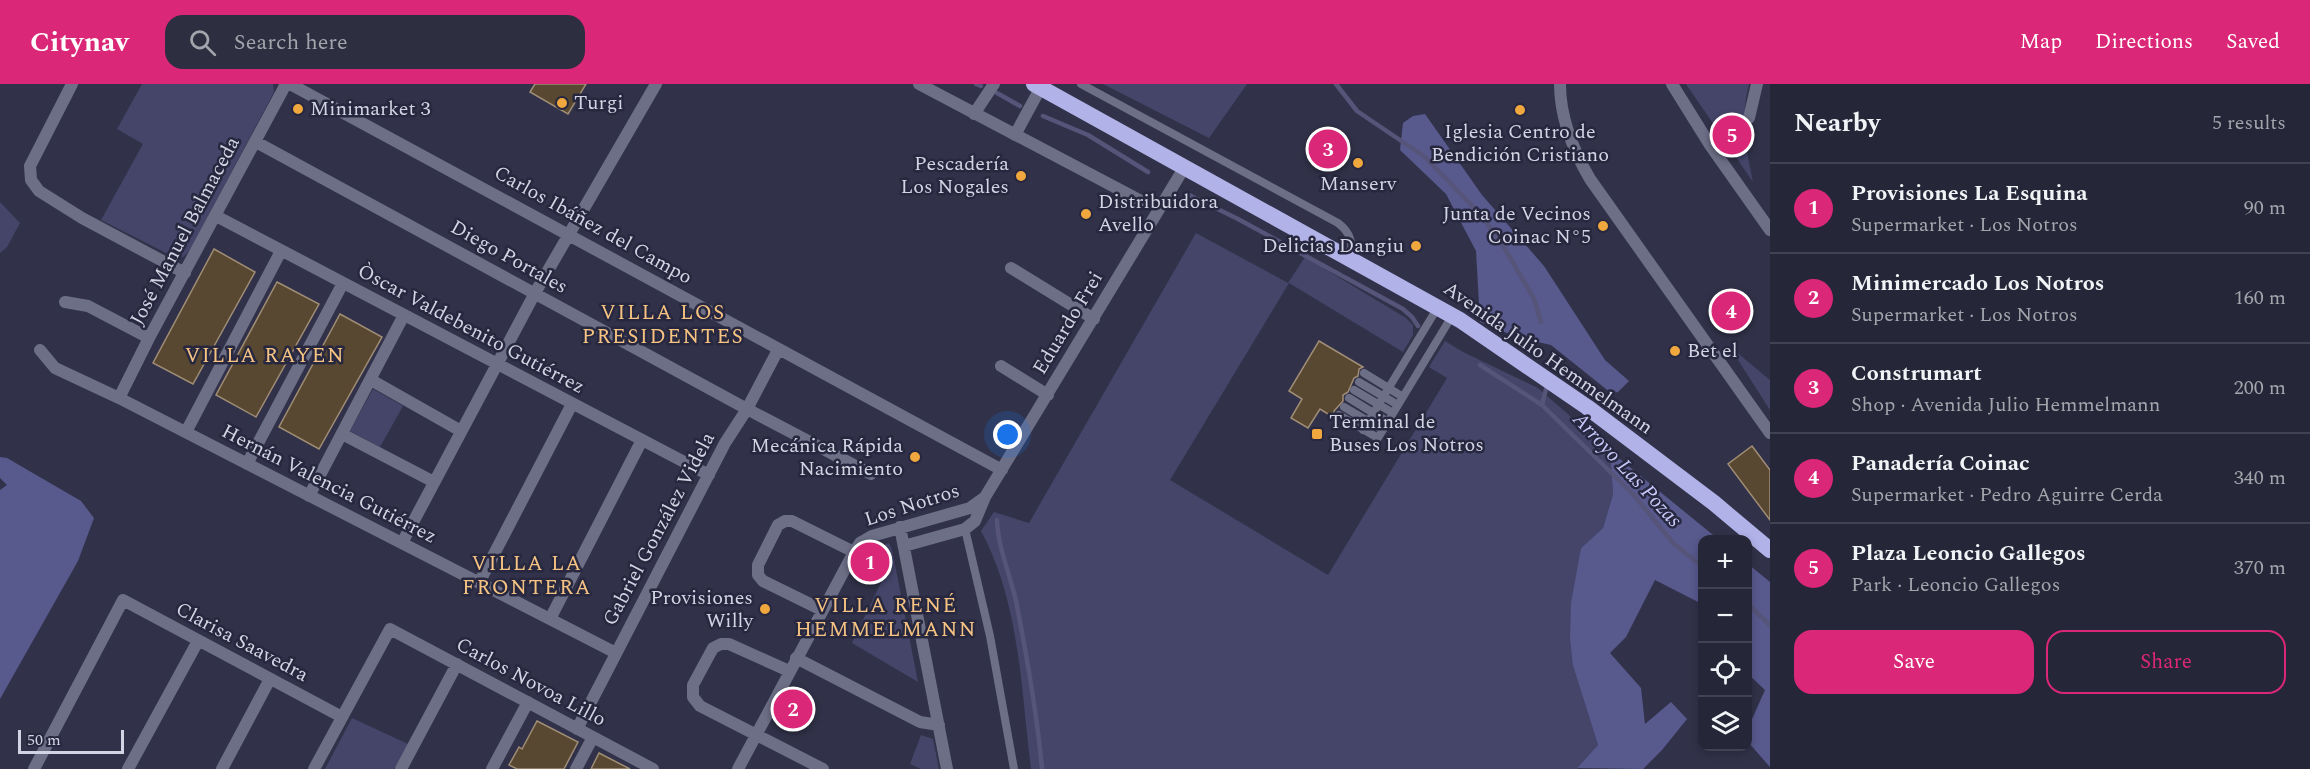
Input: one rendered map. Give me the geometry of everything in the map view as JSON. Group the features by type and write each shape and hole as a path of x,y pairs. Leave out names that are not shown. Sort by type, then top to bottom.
{"highway":[{"name":"Avenida Julio Hemmelmann","path":"1037,86 1445,311 1487,337 1587,407 1714,503 1770,550"}],"street":[{"path":"72,84 33,159 30,172 34,186 81,218 185,273"},
{"name":"José Manuel Balmaceda","path":"119,398 149,338 288,84"},
{"name":"Carlos Ibáñez del Campo","path":"288,84 568,233 778,350 1002,470"},
{"path":"402,543 568,233 656,84"},
{"path":"920,84 1144,203"},
{"path":"974,114 994,84"},
{"path":"1560,84 1566,127 1576,154 1590,179 1770,432"},
{"path":"1672,84 1710,145 1770,230"},
{"path":"1749,118 1757,84"},
{"path":"1015,135 1037,86"},
{"name":"Diego Portales","path":"256,142 871,474"},
{"name":"Eduardo Frei","path":"984,497 1184,168"},
{"name":"Òscar Valdebenito Gutiérrez","path":"216,216 708,475"},
{"path":"186,432 281,251"},
{"path":"1011,268 1094,319"},
{"path":"247,464 343,283"},
{"path":"65,302 88,306 149,338"},
{"path":"309,496 404,315"},
{"name":"Hernán Valencia Gutiérrez","path":"40,350 55,368 186,432 616,653"},
{"name":"Gabriel González Videla","path":"577,729 708,475 778,350"},
{"path":"1001,366 1048,395"},
{"path":"371,380 461,430"},
{"path":"479,583 572,404"},
{"path":"342,434 434,482"},
{"path":"550,619 642,440"},
{"name":"Los Notros","path":"738,769 854,552 866,539 970,508 984,497"},
{"name":"Los Notros","path":"904,546 965,529 975,521 984,497"},
{"path":"822,610 763,581 758,574 758,565 778,525 785,521 792,521 854,552"},
{"path":"900,527 947,769"},
{"name":"Clarisa Saavedra","path":"34,769 123,600 342,717"},
{"name":"Carlos Novoa Lillo","path":"342,717 390,629 653,769"},
{"path":"128,769 198,641"},
{"path":"789,671 729,644 721,644 713,648 693,685 693,697 700,706 823,769"},
{"path":"796,658 920,722 939,725"},
{"path":"401,769 457,664"},
{"path":"222,769 270,679"},
{"path":"492,769 528,702"},
{"path":"314,769 342,717"},
{"path":"576,769 593,737"}],"lane":[{"path":"1081,84 1338,223 1351,237 1353,245 1351,259"},
{"path":"1363,430 1389,388 1445,311"},
{"path":"1339,415 1378,438 1403,397 1445,311"},
{"path":"1364,373 1403,397"},
{"path":"1359,382 1398,405"},
{"path":"1354,390 1393,413"},
{"path":"1349,398 1383,430"},
{"path":"1344,407 1388,422"},
{"path":"965,529 990,636 1014,769"}],"shaded area":[{"path":"142,84 273,84 274,92 190,250 183,257 174,257 101,220 143,144 117,129"},
{"path":"1103,84 1247,84 1209,138"},
{"path":"1686,84 1749,84 1744,121 1753,182"},
{"path":"1425,114 1482,195 1544,266 1605,360 1629,381 1618,392 1611,393 1551,345 1519,338 1480,322 1476,251 1446,194 1400,150 1403,123 1413,116"},
{"path":"0,202 20,223 7,247 0,253"},
{"path":"1196,233 1288,283 1305,257 1406,318 1413,325 1413,335 1403,352 1289,283 1170,480 1328,575 1447,378 1429,367 1445,341 1538,388 1610,451 1613,493 1603,528 1581,548 1573,666 1598,745 1577,768 1579,769 1031,769 1017,647 1011,617 1004,587 981,531 994,512 1029,523"},
{"path":"1729,346 1770,380 1770,410"},
{"path":"373,389 403,406 380,447 350,431"},
{"path":"1610,451 1713,535 1698,535 1698,602 1655,580 1626,637 1610,653 1641,688 1645,724 1671,702 1687,719 1643,769 1577,768 1598,745 1573,666 1570,638 1571,603 1581,548 1603,528 1613,494"},
{"path":"0,457 7,458 81,501 94,518 78,561 0,699 0,490 7,485 0,478"},
{"path":"889,543 918,682 852,643 887,570 887,558 871,550"},
{"path":"1752,567 1770,582 1770,767 1752,747 1752,719 1765,690 1752,678"},
{"path":"352,718 408,744 394,769 325,769"},
{"path":"921,735 933,739 939,769 921,769 910,764"}],"building":[{"name":"Turgi","path":"535,84 586,84 568,114 530,92"},
{"path":"214,249 255,272 193,384 153,363"},
{"path":"277,282 319,304 256,417 216,395"},
{"path":"340,314 382,337 319,449 279,427"},
{"path":"1319,341 1363,367 1359,369 1358,376 1354,378 1348,392 1343,395 1343,401 1334,411 1333,417 1320,409 1308,428 1291,418 1302,399 1289,391"},
{"path":"1752,446 1770,470 1770,520 1728,464"},
{"path":"537,721 578,742 564,769 517,769 509,765 519,747 522,749"},
{"path":"599,753 630,769 591,769"}],"waterway":[{"path":"976,84 981,86"},
{"name":"Arroyo Las Pozas","path":"1336,84 1357,111 1425,157 1479,213 1501,242 1534,299 1541,322"},
{"path":"997,93 1020,106"},
{"path":"1043,116 1088,135 1148,172"},
{"path":"1187,194 1238,219 1403,309 1418,326"},
{"path":"1480,365 1542,405"},
{"name":"Arroyo Las Pozas","path":"1546,389 1542,405 1633,494 1674,544 1698,563"},
{"path":"997,520 1024,643 1042,769"},
{"name":"Arroyo Las Pozas","path":"1752,608 1770,625"}],"place":[{"name":"Turgi","path":"562,103"},
{"name":"Minimarket 3","path":"298,109"},
{"name":"Iglesia Centro de Bendición Cristiano","path":"1520,110"},
{"name":"Plaza Leoncio Gallegos","path":"1732,135"},
{"name":"Construmart","path":"1328,149"},
{"name":"Manserv","path":"1358,163"},
{"name":"Pescadería Los Nogales","path":"1021,176"},
{"name":"Distribuidora Avello","path":"1086,214"},
{"name":"Junta de Vecinos Coinac N°5","path":"1603,226"},
{"name":"Delicias Dangiu","path":"1416,246"},
{"name":"Panadería Coinac","path":"1731,311"},
{"name":"Bet el","path":"1675,351"},
{"name":"Terminal de Buses Los Notros","path":"1317,434"},
{"name":"Mecánica Rápida Nacimiento","path":"915,457"},
{"name":"Provisiones La Esquina","path":"870,562"},
{"name":"Provisiones Willy","path":"765,609"},
{"name":"Minimercado Los Notros","path":"793,709"}],"district":[{"name":"VILLA LOS PRESIDENTES","path":"663,325"},
{"name":"VILLA RAYEN","path":"265,356"},
{"name":"VILLA LA FRONTERA","path":"527,576"},
{"name":"VILLA RENÉ HEMMELMANN","path":"886,618"}]}
